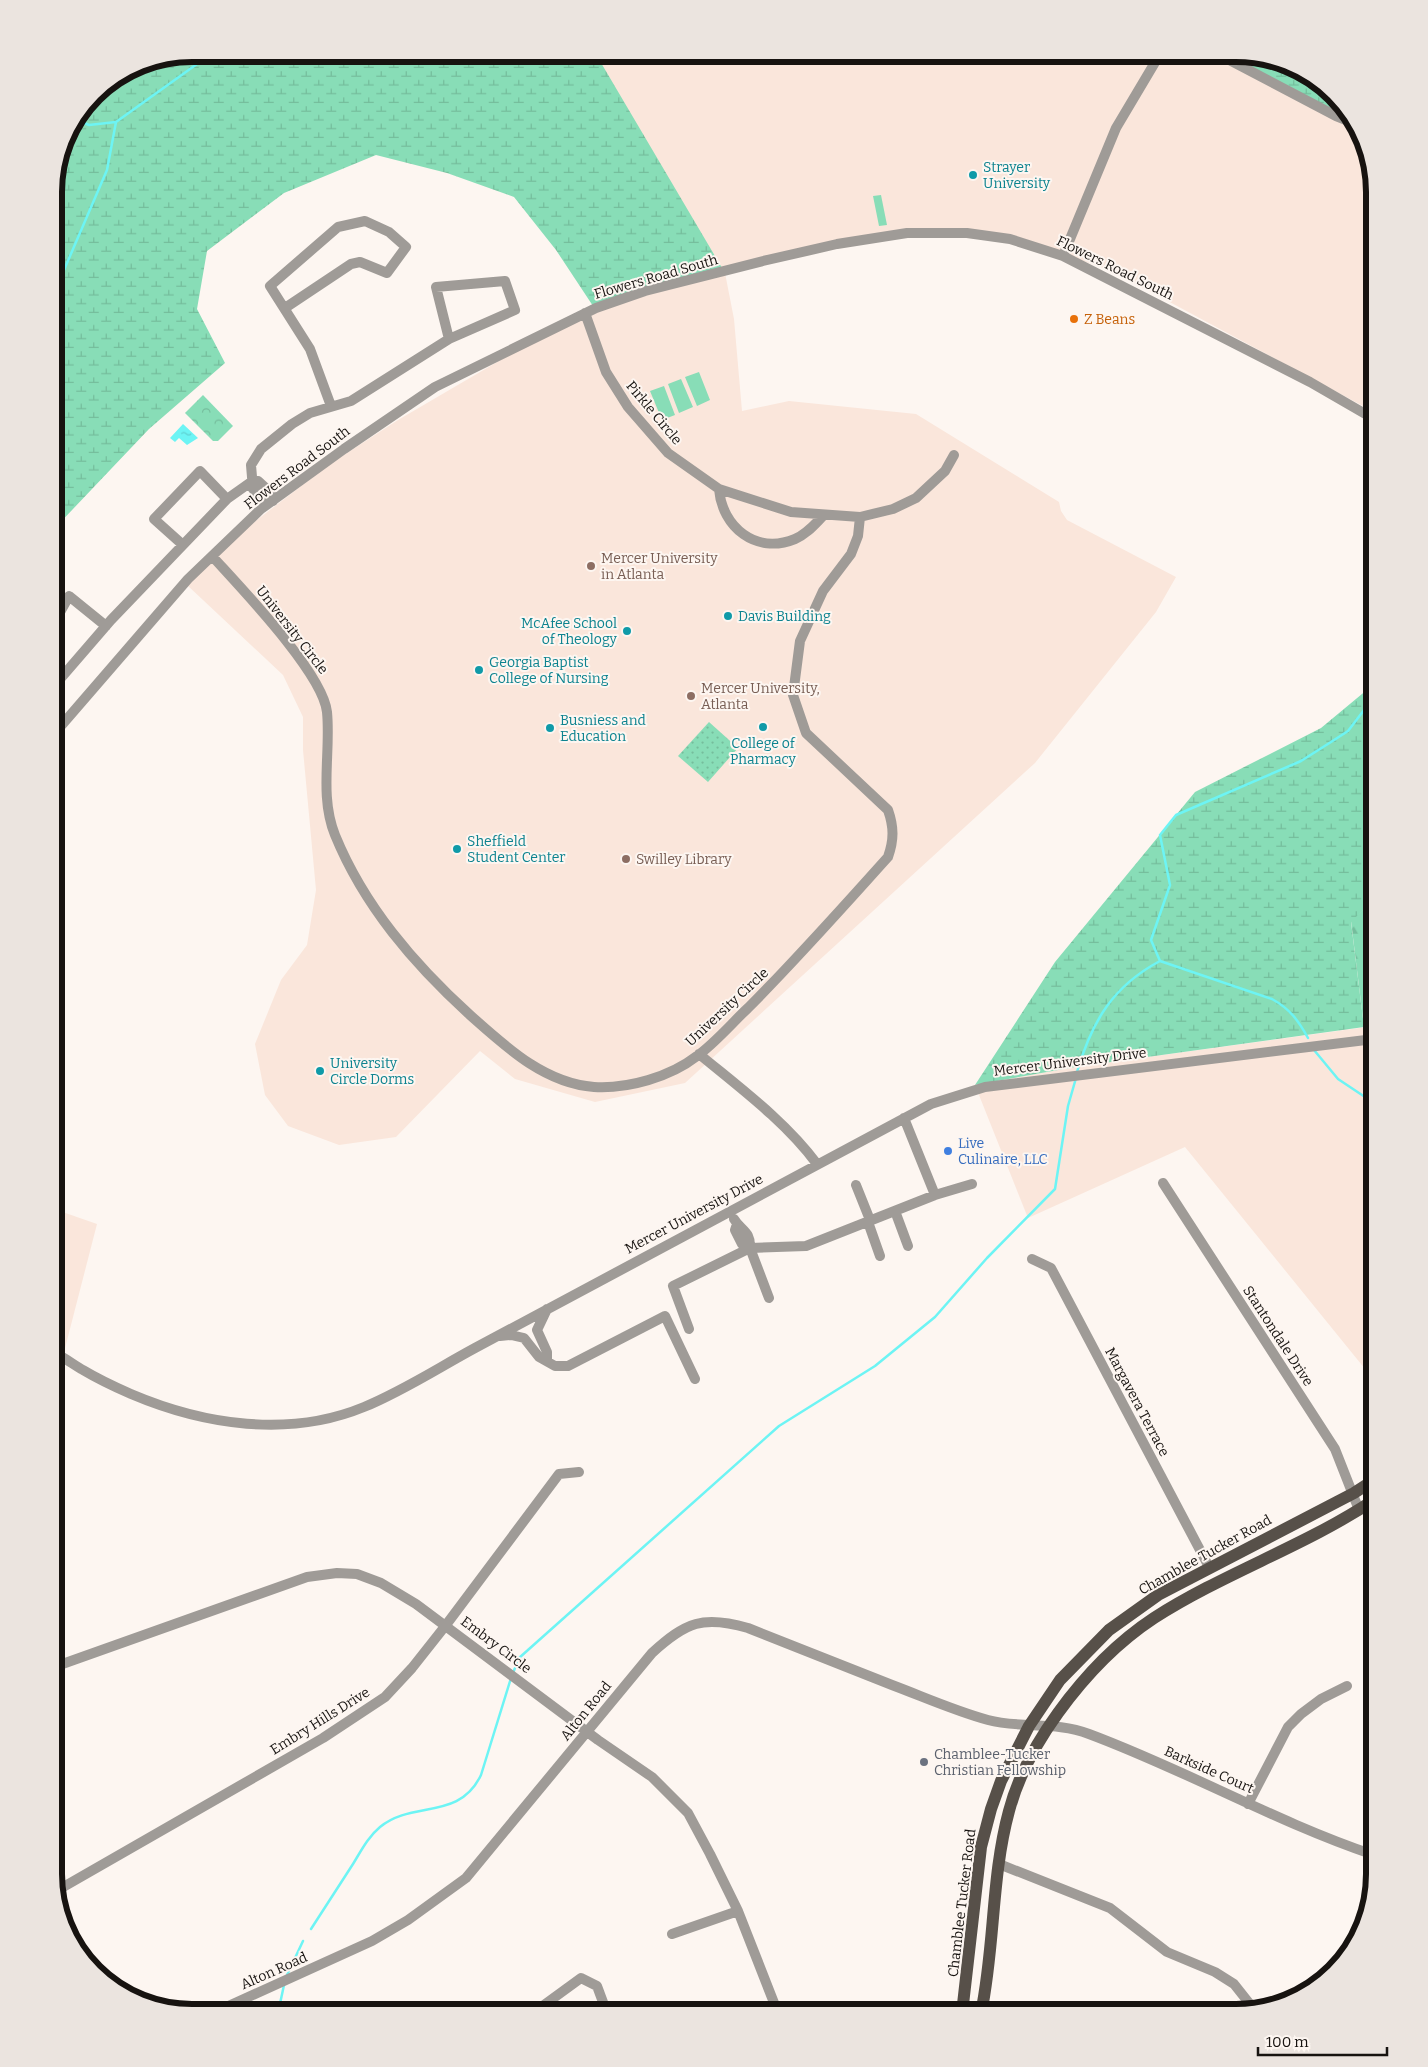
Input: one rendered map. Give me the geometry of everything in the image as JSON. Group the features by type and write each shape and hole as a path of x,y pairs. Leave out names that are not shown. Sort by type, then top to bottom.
{"main road":[{"name":"Chamblee Tucker Road","path":"963,2004 981,1847 1001,1781 1029,1726 1060,1680 1109,1630 1158,1595 1366,1485"},
{"path":"983,2004 999,1864 1009,1810 1032,1755 1049,1725 1073,1692 1102,1660 1153,1619 1190,1597 1366,1506"}],"street":[{"path":"1064,256 1116,128 1155,63"},
{"path":"1235,63 1342,119"},
{"path":"285,308 351,264 360,262 387,273 406,247 389,232 365,221 338,227 270,286 310,349 331,406"},
{"name":"Flowers Road South","path":"63,724 163,607 212,556 273,501 435,387 585,313 644,292 836,244 907,233 967,233 1010,239 1064,256 1310,382 1366,415"},
{"path":"251,482 251,465 261,450 292,424 331,406 351,401 449,339 515,310 505,280 436,287 449,339"},
{"name":"Pirkle Circle","path":"585,313 606,372 628,407 668,453 719,489 791,512 860,517 893,509 916,498 945,471 954,455"},
{"path":"183,545 154,519 200,471 227,498"},
{"path":"63,676 106,626 227,498 251,482 258,481 270,492 273,501"},
{"path":"719,489 720,504 727,518 741,534 763,543 778,543 794,539 809,531 824,515"},
{"name":"University Circle","path":"212,556 254,601 318,685 327,709 325,796 333,830 346,860 368,899 400,944 445,993 526,1064 586,1085 618,1086 644,1081 672,1070 699,1054 778,978 888,858 892,846 893,822 888,810 806,733 793,696 800,641 823,590 851,554 858,536 860,517"},
{"path":"63,608 70,596 106,626"},
{"name":"Mercer University Drive","path":"62,1358 85,1372 130,1394 165,1407 248,1425 288,1424 329,1418 363,1408 405,1388 494,1337 931,1104 985,1087 1366,1040"},
{"path":"699,1054 772,1116 806,1150 817,1164"},
{"path":"904,1118 935,1195"},
{"name":"Stantondale Drive","path":"1163,1183 1335,1449 1360,1510"},
{"path":"689,1329 673,1286 750,1248 806,1246 935,1195 972,1184"},
{"path":"856,1185 880,1256"},
{"path":"728,1211 737,1224 743,1227 750,1240 750,1248 769,1298"},
{"path":"895,1211 908,1246"},
{"name":"Margavera Terrace","path":"1032,1259 1051,1268 1209,1568"},
{"path":"546,1309 537,1330 548,1352 547,1360"},
{"path":"494,1337 512,1335 524,1338 539,1357 555,1366 568,1366 665,1316 695,1379"},
{"path":"529,1343 540,1336"},
{"name":"Embry Hills Drive","path":"64,1887 360,1714 385,1697 412,1668 446,1625 559,1474 579,1472"},
{"name":"Embry Circle","path":"62,1664 307,1577 338,1573 357,1574 381,1583 446,1625 588,1730 598,1740 652,1777 688,1813 738,1911 774,2004"},
{"name":"Alton Road","path":"233,2004 372,1941 408,1920 466,1878 652,1653 676,1634 692,1625 708,1620 726,1622 748,1628 964,1712 1014,1726 1029,1726"},
{"path":"1248,1804 1288,1727 1315,1704 1347,1686"},
{"name":"Barkside Court","path":"1029,1726 1064,1726 1088,1734 1184,1773 1291,1823 1366,1852"},
{"path":"999,1864 1110,1908 1167,1952 1215,1972 1234,1984 1249,2003"},
{"path":"672,1934 738,1911"},
{"path":"545,2004 580,1978 597,1986 604,2004"}],"shaded area":[{"name":"Mercer University, Atlanta","path":"597,63 1238,63 1341,116 1356,143 1361,159 1366,193 1366,408 1112,271 1035,244 925,228 725,273 734,319 742,411 789,401 916,414 1059,502 1061,511 1067,520 1176,577 1156,612 1035,763 685,1083 595,1102 515,1079 480,1051 396,1137 339,1145 288,1126 265,1095 255,1044 281,980 307,945 316,890 303,750 303,717 283,675 187,585 232,539 330,464 398,420 593,306"},
{"path":"1366,1027 1366,1370 1185,1147 1028,1218 975,1085 1075,1067"},
{"path":"62,1212 97,1224 62,1356"}],"green space":[{"path":"184,63 601,63 725,273 593,306 556,250 514,197 447,173 376,155 284,193 207,251 197,309 225,363 149,429 63,520 63,184 67,159 72,143 84,120 107,95 120,84 143,72 159,67"},
{"path":"1238,63 1261,65 1285,72 1315,89 1337,111 1287,89"},
{"path":"881,195 887,225 879,226 873,196"},
{"path":"699,372 710,400 697,406 685,377"},
{"path":"681,379 693,407 679,413 668,384"},
{"path":"664,386 675,415 662,420 650,391"},
{"path":"203,395 233,426 218,441 213,441 185,413"},
{"path":"1366,691 1366,907 1351,922 1364,1027 1075,1067 975,1085 1055,962 1195,792 1321,728"},
{"path":"709,722 738,748 708,782 678,756"},
{"path":"1366,907 1366,1027 1364,1027 1351,921"}],"water":[{"path":"183,424 198,438 187,445 179,438 175,442 170,438"}],"waterway":[{"path":"83,122 89,125 116,122 198,63"},
{"path":"63,272 107,170 116,122"},
{"path":"1308,1038 1293,1016 1272,999 1160,961 1151,940 1170,885 1160,835 1176,815 1301,761 1348,731 1366,707"},
{"path":"1077,1072 1097,1021 1106,1007 1129,982 1160,961"},
{"path":"1314,1050 1338,1079 1366,1098"},
{"path":"513,1673 519,1658 779,1426 875,1366 935,1317 987,1258 1055,1189 1068,1106 1076,1078"},
{"path":"311,1929 365,1844 380,1827 393,1819 407,1814 448,1805 461,1799 472,1789 481,1775 511,1678"},
{"path":"287,1975 303,1941"},
{"path":"280,2004 284,1985"}],"place":[{"name":"Strayer University","path":"973,175"},
{"name":"Z Beans","path":"1074,319"},
{"name":"Mercer University in Atlanta","path":"591,566"},
{"name":"Davis Building","path":"728,616"},
{"name":"McAfee School of Theology","path":"627,631"},
{"name":"Georgia Baptist College of Nursing","path":"479,670"},
{"name":"Mercer University, Atlanta","path":"691,696"},
{"name":"College of Pharmacy","path":"763,727"},
{"name":"Busniess and Education","path":"550,728"},
{"name":"Sheffield Student Center","path":"457,849"},
{"name":"Swilley Library","path":"626,859"},
{"name":"University Circle Dorms","path":"320,1071"},
{"name":"Live Culinaire, LLC","path":"948,1151"},
{"name":"Chamblee-Tucker Christian Fellowship","path":"924,1762"}]}
